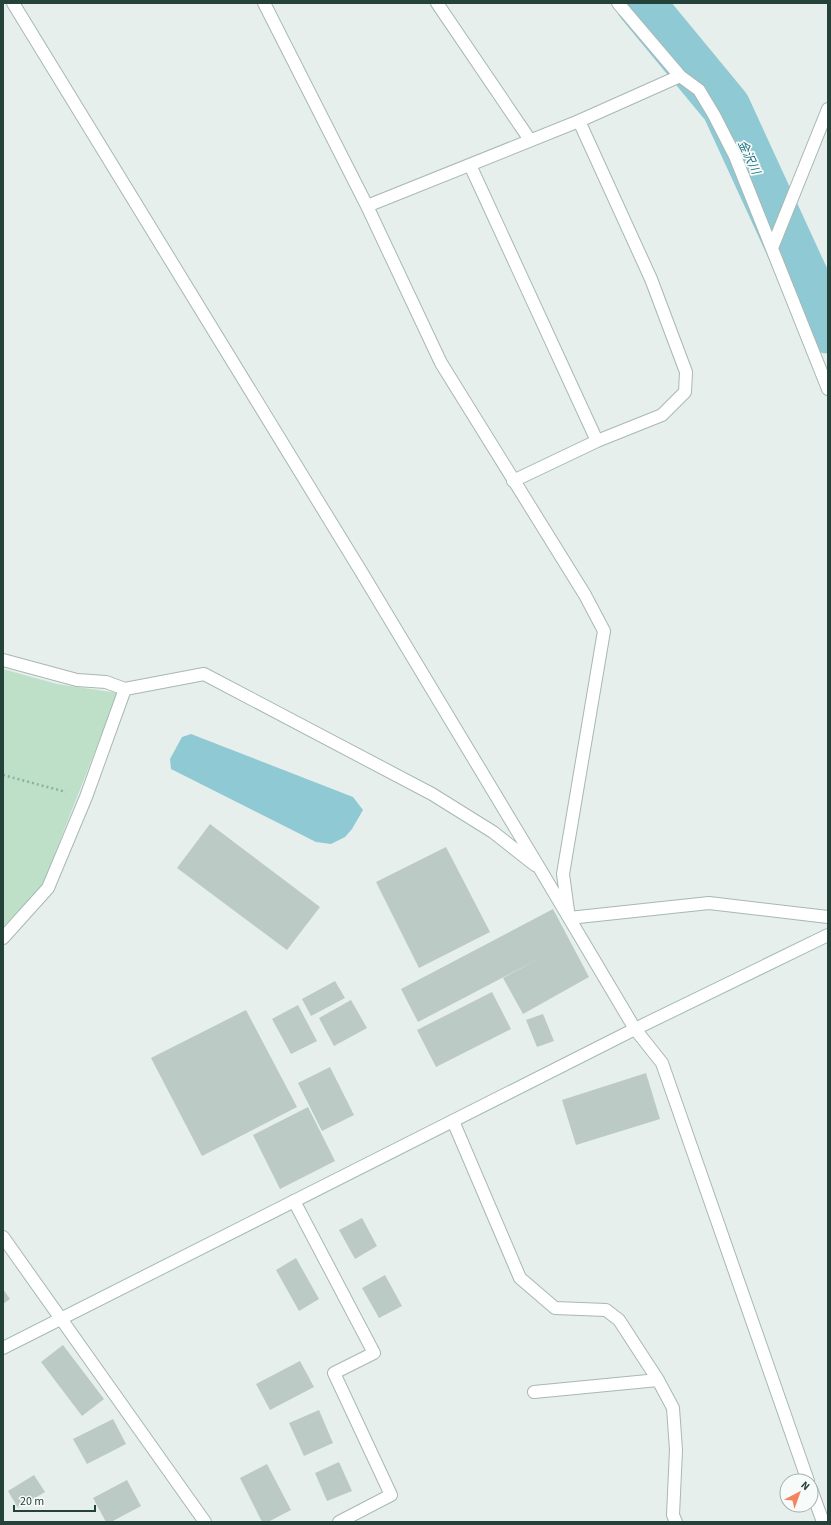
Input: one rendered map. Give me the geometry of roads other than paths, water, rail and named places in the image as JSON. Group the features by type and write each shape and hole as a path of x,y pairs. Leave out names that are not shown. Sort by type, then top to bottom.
{"street":[{"path":"12,3 354,560 635,1029 662,1063 805,1473"},
{"path":"264,3 367,206 440,364 585,595 604,631 564,874 569,918"},
{"path":"438,3 530,140"},
{"path":"618,3 680,76 699,90 714,115 735,156 828,389"},
{"path":"367,206 579,121 680,76"},
{"path":"772,248 828,109"},
{"path":"513,481 597,441 662,415 685,392 686,372 651,279 579,121"},
{"path":"470,165 597,441"},
{"path":"3,660 78,680 106,682 124,689 204,674 432,794 493,832 540,869"},
{"path":"3,938 48,888 86,797 124,689"},
{"path":"569,918 710,903 828,917"},
{"path":"3,1348 635,1029 828,935"},
{"path":"452,1121 520,1278 555,1308 606,1310 619,1320 658,1380 673,1408 676,1450 673,1514 676,1522"},
{"path":"294,1201 374,1353 334,1373 391,1495 339,1522"},
{"path":"3,1237 62,1318 205,1522"},
{"path":"534,1392 658,1380"},
{"path":"819,1511 823,1522"}],"water":[{"path":"632,3 646,3 690,55 682,63"},
{"path":"701,67 733,104 745,121 783,204 781,208 769,215 738,144 716,102 693,76"},
{"path":"791,230 828,311 828,340 805,286 783,241"},
{"path":"191,734 353,797 363,810 352,829 345,837 331,844 316,842 171,769 170,759 182,737"}],"waterway":[{"name":"金沢川","path":"640,3 726,107 828,329"}]}
